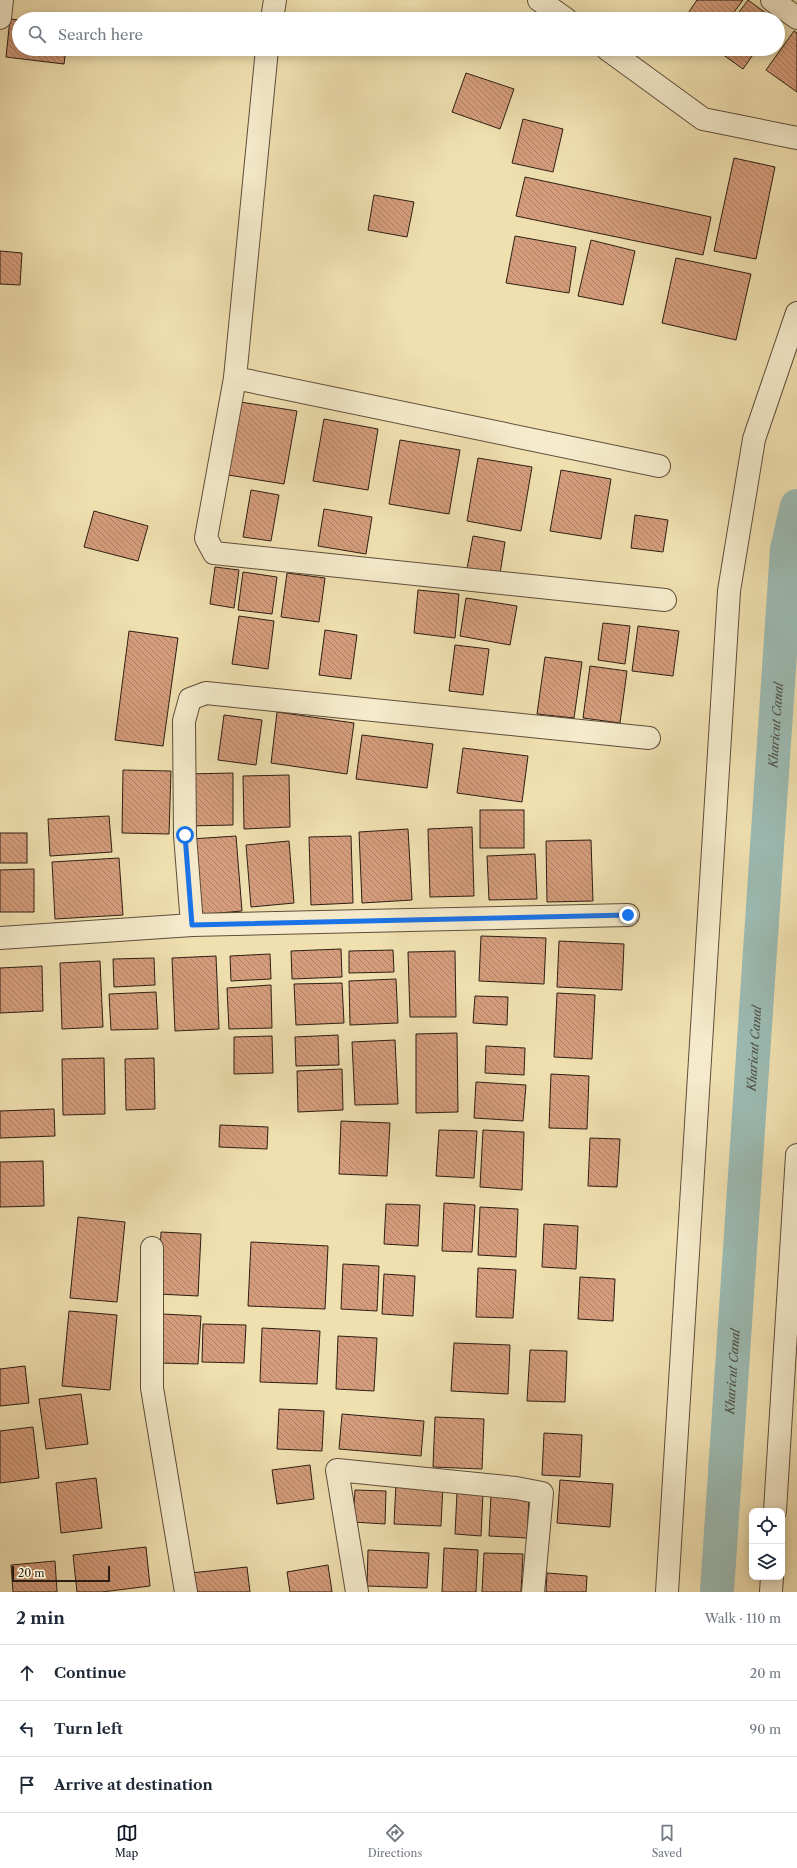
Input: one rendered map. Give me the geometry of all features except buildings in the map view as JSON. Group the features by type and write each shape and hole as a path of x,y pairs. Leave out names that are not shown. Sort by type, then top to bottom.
{"street":[{"path":"0,18 2,0"},
{"path":"273,12 276,0"},
{"path":"539,0 556,12"},
{"path":"772,0 797,18"},
{"path":"266,56 235,378 206,538 214,553 665,600"},
{"path":"617,56 703,119 797,138"},
{"path":"667,1592 728,591 754,439 797,313"},
{"path":"235,378 659,466"},
{"path":"192,925 185,835 184,721 190,699 206,693 649,738"},
{"path":"0,938 192,925 628,915"},
{"path":"776,1508 797,1155"},
{"path":"152,1248 152,1388 186,1592"},
{"path":"357,1592 337,1470 516,1488 542,1493 533,1592"},
{"path":"771,1592 772,1580"}],"waterway":[{"name":"Kharicut Canal","path":"717,1592 787,549 797,506"}],"route":[{"path":"185,835 192,925 628,915"}]}
